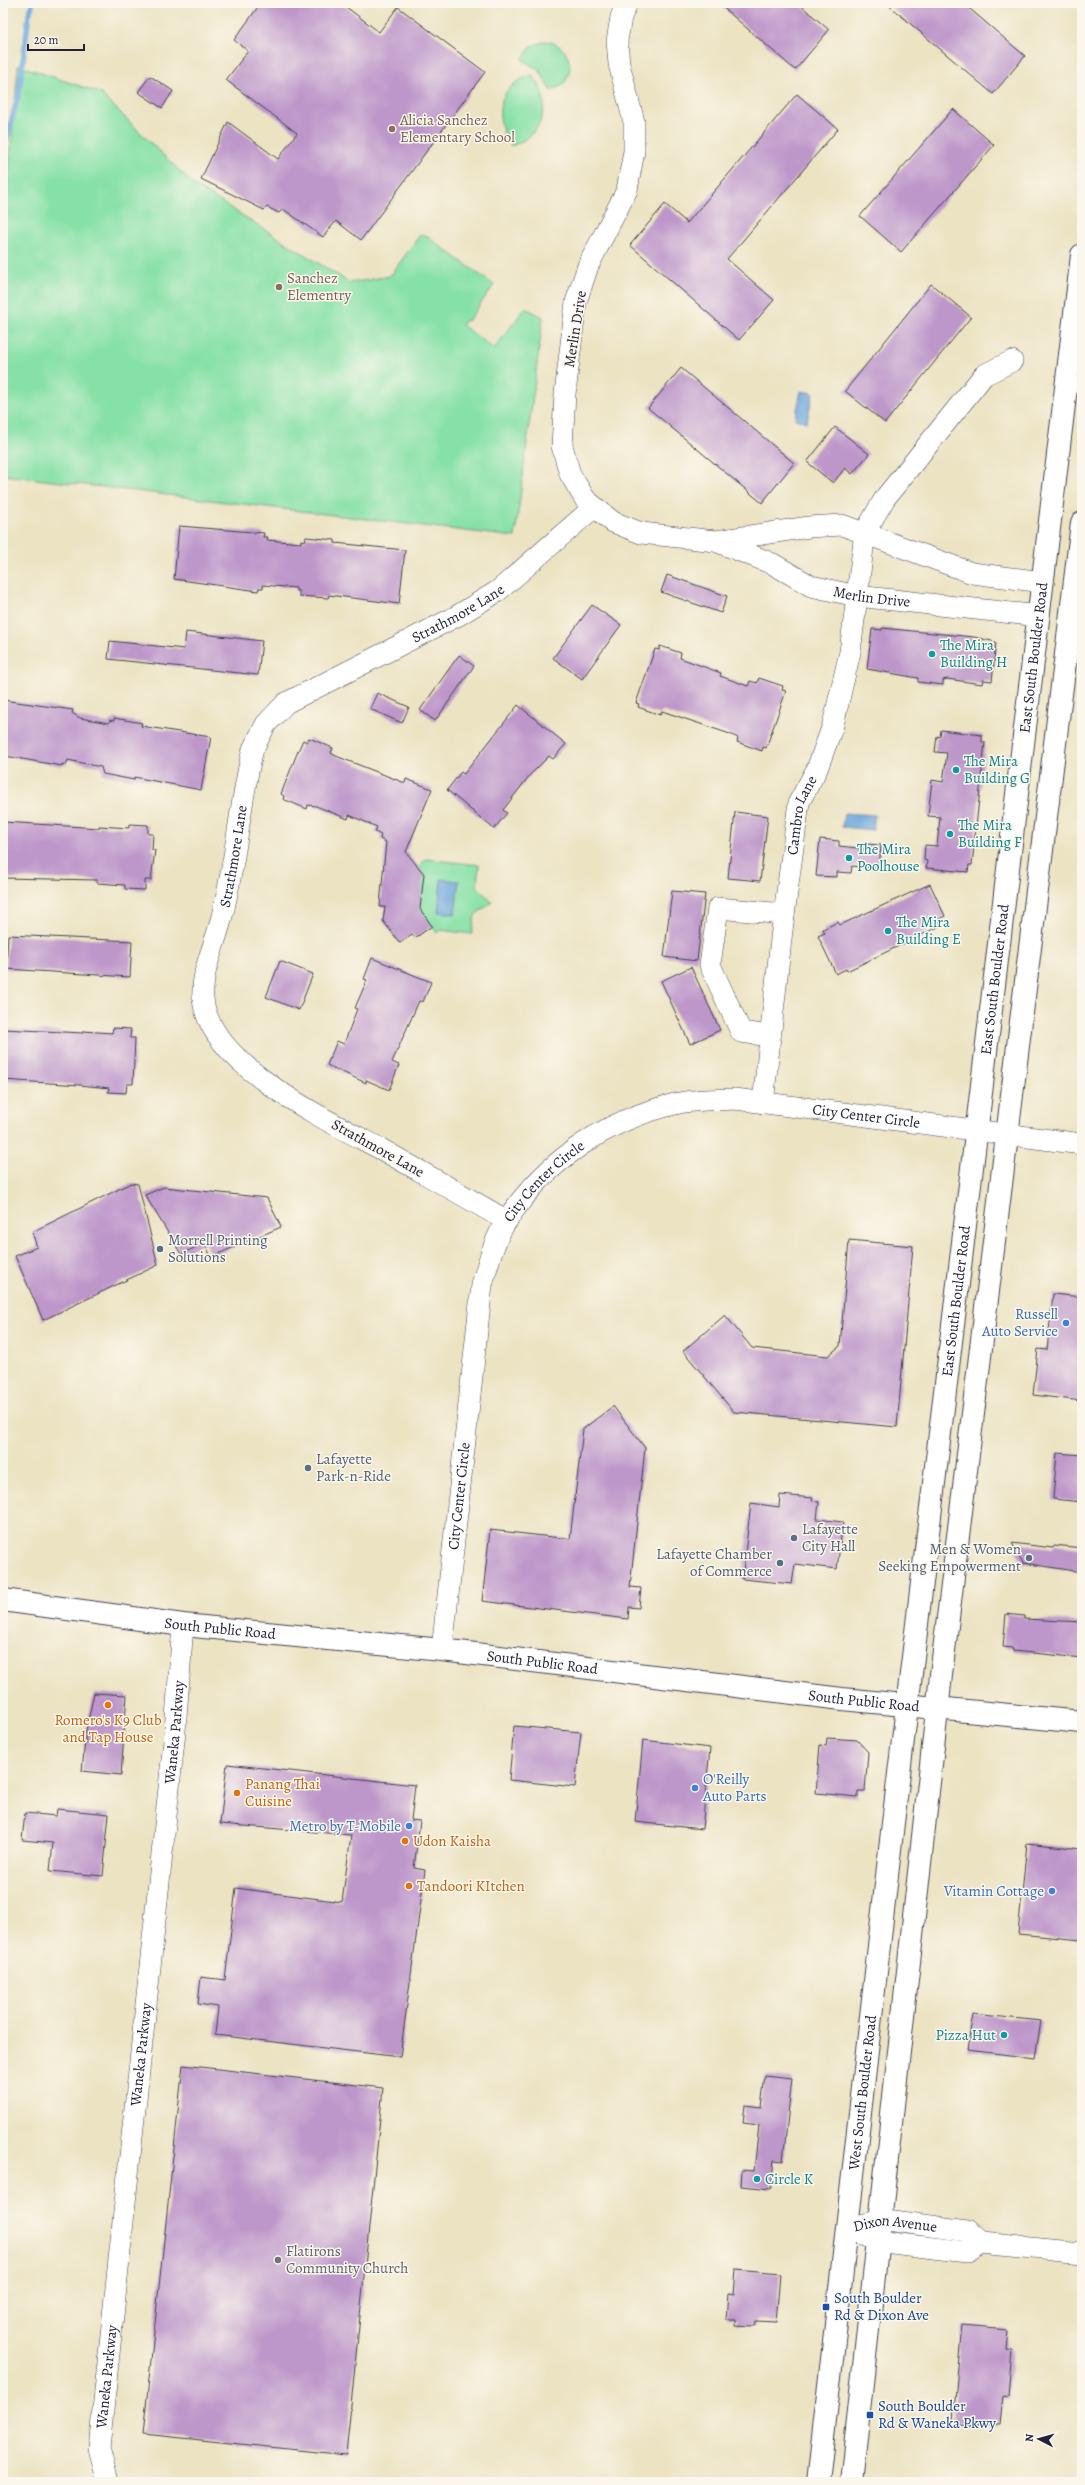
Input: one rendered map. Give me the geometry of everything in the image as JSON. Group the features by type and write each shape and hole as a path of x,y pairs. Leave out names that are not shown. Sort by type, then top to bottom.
{"main road":[{"name":"East South Boulder Road","path":"908,1704 1082,255"},
{"name":"East South Boulder Road","path":"937,1708 1007,1136 1076,616 1082,523"},
{"path":"1043,582 1079,583"},
{"path":"1039,616 1076,616"},
{"name":"South Public Road","path":"3,1600 183,1625 442,1650 842,1699 908,1704 1082,1722"},
{"name":"West South Boulder Road","path":"818,2482 908,1704"},
{"path":"851,2482 881,2231 937,1708"}],"street":[{"name":"Merlin Drive","path":"627,3 621,17 617,41 619,64 634,122 634,151 627,190 588,266 576,302 565,394 562,446 570,474 593,508 614,522 641,532 716,541 774,564 811,586 857,596 1039,616"},
{"path":"865,532 885,498 984,375 1012,361"},
{"name":"Strathmore Lane","path":"507,1220 291,1101 254,1072 224,1045 210,1022 203,999 204,974 221,920 253,749 266,724 286,703 457,616 498,591 593,508"},
{"name":"Merlin Drive","path":"716,541 815,526 842,525 865,532 972,573 1043,582"},
{"name":"Cambro Lane","path":"764,1103 784,914 800,802 817,768 833,725 850,652 865,532"},
{"path":"770,1036 741,1032 710,965 718,908 784,914"},
{"name":"City Center Circle","path":"442,1650 482,1285 492,1251 507,1220 532,1189 567,1155 596,1134 629,1118 687,1102 735,1099 1007,1136 1082,1144"},
{"name":"Waneka Parkway","path":"108,2482 99,2448 175,1732 183,1625"},
{"name":"Dixon Avenue","path":"848,2228 881,2231 967,2252 981,2243 1082,2253"}],"green space":[{"path":"546,41 556,44 563,50 568,57 570,66 569,74 565,81 559,87 550,90 540,71 522,59 532,46"},
{"path":"18,65 100,93 194,185 350,283 390,276 420,235 425,235 494,285 468,321 465,320 462,325 494,349 525,308 543,317 515,537 3,475 3,237"},
{"path":"532,75 539,85 543,95 544,106 542,116 538,126 531,135 511,146 501,125 501,104 511,87 520,80"},
{"path":"426,859 479,865 477,886 492,902 475,915 472,934 440,930 437,933 420,909 410,888 425,876 418,867"}],"water":[{"path":"801,391 813,393 807,422 795,419"},
{"path":"844,813 875,815 873,830 842,827"},
{"path":"441,879 459,881 455,914 438,912"}],"building":[{"path":"261,3 341,3 379,32 398,7 485,72 361,240 336,221 323,237 283,209 279,213 267,207 264,210 201,179 228,122 278,159 297,133 226,80 248,51 234,40"},
{"path":"718,3 798,3 829,30 795,70"},
{"path":"886,3 963,3 1025,56 993,94"},
{"path":"150,76 173,91 162,108 138,92"},
{"path":"797,94 838,129 727,259 774,300 739,340 630,245 665,204 687,223"},
{"path":"953,109 994,145 901,252 860,216"},
{"path":"931,284 971,317 885,423 845,391"},
{"path":"681,368 794,463 762,503 648,408"},
{"path":"835,427 869,454 852,474 845,468 833,483 807,462"},
{"path":"179,526 264,533 263,537 268,537 267,540 301,543 301,540 305,541 306,537 335,540 335,543 405,550 399,604 329,595 328,598 299,596 299,591 296,591 296,588 263,585 263,588 259,588 258,591 174,579"},
{"path":"667,575 727,596 721,613 661,592"},
{"path":"592,605 621,625 582,679 553,658"},
{"name":"The Mira Building H","path":"882,628 974,637 996,642 992,681 983,680 982,684 947,679 943,680 943,685 918,682 918,678 867,669 872,629 882,630"},
{"path":"186,632 262,641 258,675 108,659 110,641 184,649"},
{"path":"660,646 681,653 680,658 721,673 720,676 748,686 750,681 757,683 759,678 783,686 782,690 786,691 766,748 763,747 762,751 737,742 738,738 730,734 662,711 660,715 638,707 639,704 636,703 655,649 659,650"},
{"path":"459,655 474,666 435,721 420,710"},
{"path":"377,693 409,707 402,723 370,709"},
{"path":"3,700 73,710 72,713 80,718 109,723 110,720 114,721 114,718 142,723 141,726 211,737 201,790 134,777 134,780 103,774 101,767 68,760 66,765 62,764 62,766 5,756 6,751 3,750"},
{"path":"518,705 566,744 553,759 549,756 530,775 503,810 507,813 494,829 447,790 461,772 464,774"},
{"path":"941,730 982,735 982,742 985,742 972,865 969,865 968,872 926,868 927,861 924,860 925,845 937,846 940,817 928,816 932,780 943,782 947,753 935,752 937,736 940,737"},
{"path":"309,738 333,748 331,753 336,756 405,783 406,779 432,789 406,852 424,874 420,909 432,926 415,938 412,934 400,943 383,921 385,907 380,907 386,842 380,839 381,835 375,832 377,827 349,815 348,819 316,806 308,805 307,809 283,799 284,796 281,794 296,756 303,740 307,742"},
{"path":"735,812 768,816 760,881 728,878"},
{"path":"3,822 99,828 99,826 129,828 129,824 148,825 148,834 153,834 152,850 155,850 151,880 145,880 145,890 125,889 125,885 97,883 97,880 3,878"},
{"name":"The Mira Poolhouse","path":"820,839 839,841 839,846 866,849 866,844 881,845 879,869 852,866 851,873 837,872 837,877 816,876"},
{"name":"The Mira Building E","path":"930,884 945,916 939,919 942,925 847,971 846,969 836,974 818,936 825,933 823,929 838,922 840,925"},
{"path":"672,891 705,894 697,961 664,957"},
{"path":"8,935 132,941 130,977 6,969"},
{"path":"372,958 431,982 423,1002 419,1001 392,1062 399,1065 389,1090 366,1080 366,1083 327,1065 337,1041 344,1044 357,1009 355,1008 367,980 364,979"},
{"path":"280,961 313,974 299,1010 266,997"},
{"path":"691,967 720,1030 690,1044 661,981"},
{"path":"113,1028 131,1029 130,1038 135,1038 133,1084 127,1084 126,1093 108,1092 109,1088 3,1080 3,1029 112,1033"},
{"path":"131,1183 138,1184 158,1265 43,1320 15,1256 37,1247 32,1232"},
{"path":"164,1187 267,1198 281,1227 211,1257 205,1243 181,1254 145,1195"},
{"path":"849,1240 913,1246 897,1427 734,1412 683,1351 725,1315 752,1348 828,1356 840,1346"},
{"name":"Russell Auto Service","path":"1053,1294 1082,1297 1082,1401 1033,1395 1038,1349 1047,1350"},
{"path":"613,1406 645,1448 630,1587 641,1588 639,1608 629,1607 628,1619 482,1601 490,1530 570,1539 583,1429"},
{"path":"1057,1453 1082,1455 1082,1502 1053,1499"},
{"name":"Lafayette City Hall","path":"780,1495 813,1498 812,1501 819,1502 817,1519 843,1522 837,1569 795,1564 792,1584 742,1579 751,1503 779,1507"},
{"path":"1012,1543 1053,1548 1054,1545 1082,1548 1082,1572 1023,1563"},
{"path":"1006,1614 1024,1616 1024,1619 1082,1622 1082,1658 1013,1651 1012,1648 1003,1647"},
{"path":"94,1693 127,1695 121,1775 82,1771 86,1730"},
{"path":"514,1726 581,1732 575,1787 509,1780"},
{"path":"827,1738 857,1740 868,1752 865,1791 858,1791 858,1797 816,1793 820,1745 826,1746"},
{"path":"643,1740 710,1748 702,1829 635,1822"},
{"path":"227,1764 415,1785 411,1820 420,1821 414,1868 425,1870 400,2057 215,2035 218,2007 198,2004 201,1977 225,1980 236,1888 342,1902 351,1835 220,1824"},
{"path":"57,1809 109,1814 103,1876 50,1871 53,1843 22,1840 25,1813 56,1816"},
{"name":"Vitamin Cottage","path":"1027,1843 1082,1849 1082,1940 1018,1934"},
{"name":"Pizza Hut","path":"973,2014 1041,2021 1035,2058 967,2050"},
{"path":"183,2065 383,2088 346,2455 143,2434"},
{"name":"Circle K","path":"765,2075 792,2078 783,2161 774,2160 771,2189 741,2186 742,2170 754,2171 759,2125 743,2123 745,2105 761,2107"},
{"path":"736,2270 780,2274 776,2322 756,2321 755,2326 736,2325 736,2319 726,2319 728,2294 734,2295"},
{"path":"962,2325 1008,2329 1006,2349 1012,2350 1008,2398 1003,2397 1000,2423 979,2422 979,2427 961,2425 961,2421 953,2421"}],"waterway":[{"path":"3,152 19,92 29,14 33,3"}],"place":[{"name":"Alicia Sanchez Elementary School","path":"392,129"},
{"name":"Sanchez Elementry","path":"279,287"},
{"name":"The Mira Building H","path":"932,654"},
{"name":"The Mira Building G","path":"956,770"},
{"name":"The Mira Building F","path":"950,834"},
{"name":"The Mira Poolhouse","path":"849,858"},
{"name":"The Mira Building E","path":"888,931"},
{"name":"Morrell Printing Solutions","path":"160,1249"},
{"name":"Russell Auto Service","path":"1066,1323"},
{"name":"Lafayette Park-n-Ride","path":"308,1468"},
{"name":"Lafayette City Hall","path":"794,1538"},
{"name":"Men & Women Seeking Empowerment","path":"1029,1558"},
{"name":"Lafayette Chamber of Commerce","path":"780,1563"},
{"name":"Romero's K9 Club and Tap House","path":"108,1705"},
{"name":"O'Reilly Auto Parts","path":"695,1788"},
{"name":"Panang Thai Cuisine","path":"237,1793"},
{"name":"Metro by T-Mobile","path":"409,1826"},
{"name":"Udon Kaisha","path":"405,1841"},
{"name":"Tandoori KItchen","path":"409,1886"},
{"name":"Vitamin Cottage","path":"1052,1891"},
{"name":"Pizza Hut","path":"1004,2035"},
{"name":"Circle K","path":"757,2179"},
{"name":"Flatirons Community Church","path":"278,2260"},
{"name":"South Boulder Rd & Dixon Ave","path":"826,2307"},
{"name":"South Boulder Rd & Waneka Pkwy","path":"870,2415"}]}
